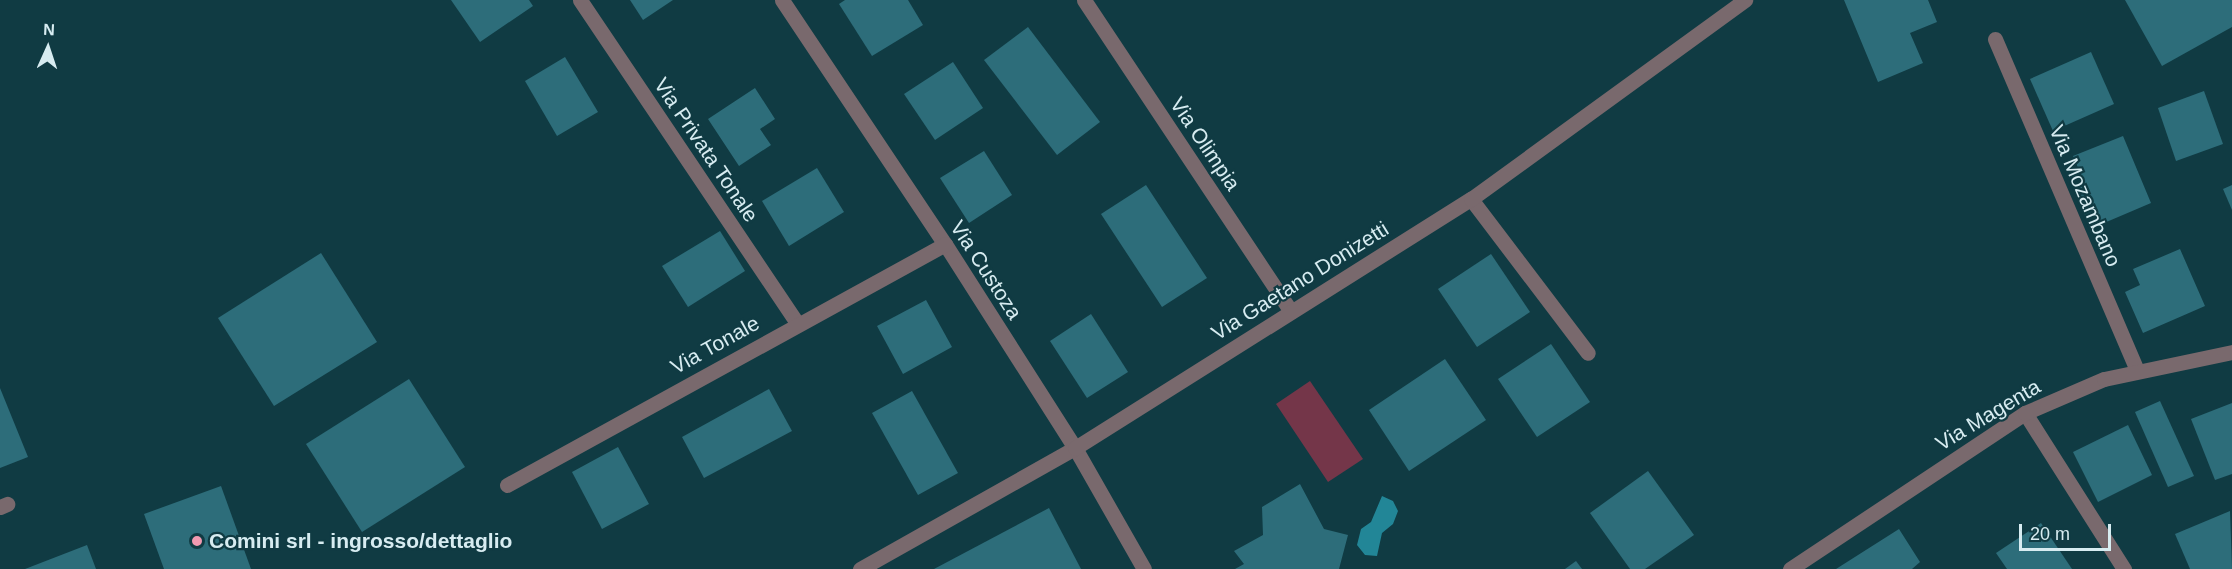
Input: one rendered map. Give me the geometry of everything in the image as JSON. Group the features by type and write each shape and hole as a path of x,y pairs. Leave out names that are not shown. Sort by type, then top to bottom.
{"street":[{"name":"Via Privata Tonale","path":"580,0 797,322"},
{"name":"Via Custoza","path":"782,0 945,244 1075,448 1144,569"},
{"name":"Via Olimpia","path":"1084,0 1291,310"},
{"name":"Via Gaetano Donizetti","path":"860,569 1075,448 1291,310 1471,199 1745,0"},
{"name":"Via Mozambano","path":"1995,39 2137,370"},
{"path":"1471,199 1588,353"},
{"name":"Via Tonale","path":"507,485 797,322 945,244"},
{"name":"Via Magenta","path":"1790,569 2025,413 2075,390 2137,370 2232,352"},
{"path":"2025,413 2124,569"}],"shaded area":[{"path":"1310,381 1363,459 1328,482 1276,404"}],"water":[{"path":"1382,496 1393,501 1398,511 1393,524 1382,533 1377,556 1365,555 1357,545 1361,529 1371,522"}],"building":[{"path":"451,0 529,0 533,6 480,42"},
{"path":"630,0 673,0 643,20"},
{"path":"845,0 908,0 923,25 872,56 839,4"},
{"path":"1844,0 1928,0 1937,22 1910,33 1923,63 1878,82"},
{"path":"2125,0 2232,0 2232,27 2162,66"},
{"path":"1028,27 1100,122 1057,155 984,60"},
{"path":"2091,52 2114,104 2053,131 2030,79"},
{"path":"565,57 598,112 557,136 525,81"},
{"path":"953,62 983,108 935,140 904,94"},
{"path":"755,88 775,119 760,129 771,145 739,166 708,119"},
{"path":"2204,91 2223,144 2176,161 2158,108"},
{"path":"2123,136 2151,203 2090,229 2073,187 2084,182 2073,156"},
{"path":"984,151 1012,195 969,223 940,178"},
{"path":"817,168 844,212 789,246 762,201"},
{"path":"1146,185 1207,278 1162,307 1101,214"},
{"path":"2232,185 2232,210 2223,189"},
{"path":"720,231 745,271 688,307 662,266"},
{"path":"2180,249 2205,306 2143,333 2125,292 2140,285 2133,269"},
{"path":"321,253 377,342 274,406 218,318"},
{"path":"1491,254 1530,312 1477,347 1438,289"},
{"path":"926,300 952,347 903,374 877,326"},
{"path":"1091,314 1128,372 1087,398 1050,341"},
{"path":"1551,344 1590,402 1537,437 1498,379"},
{"path":"1445,359 1486,420 1409,471 1369,410"},
{"path":"409,379 465,467 362,532 306,444"},
{"path":"0,388 28,457 0,468"},
{"path":"769,389 792,431 704,478 682,437"},
{"path":"912,391 958,473 918,495 872,413"},
{"path":"2160,401 2194,476 2168,487 2135,412"},
{"path":"2232,403 2232,474 2215,480 2191,419"},
{"path":"2128,425 2152,475 2098,502 2073,452"},
{"path":"618,447 649,504 602,529 572,472"},
{"path":"1648,471 1694,535 1645,569 1630,569 1590,513"},
{"path":"1300,484 1324,529 1348,535 1339,569 1235,569 1244,564 1234,551 1263,535 1262,507"},
{"name":"Comini srl - ingrosso/dettaglio","path":"221,486 251,569 164,569 144,514"},
{"path":"1049,508 1081,569 934,569"},
{"path":"2230,511 2232,569 2190,569 2175,534"},
{"path":"2041,523 2072,569 2007,569 1996,553"},
{"path":"1899,529 1920,562 1912,569 1836,569"},
{"path":"87,545 96,569 25,569"},
{"path":"1576,561 1582,569 1565,569"}],"place":[{"name":"Comini srl - ingrosso/dettaglio","path":"197,541"}]}
